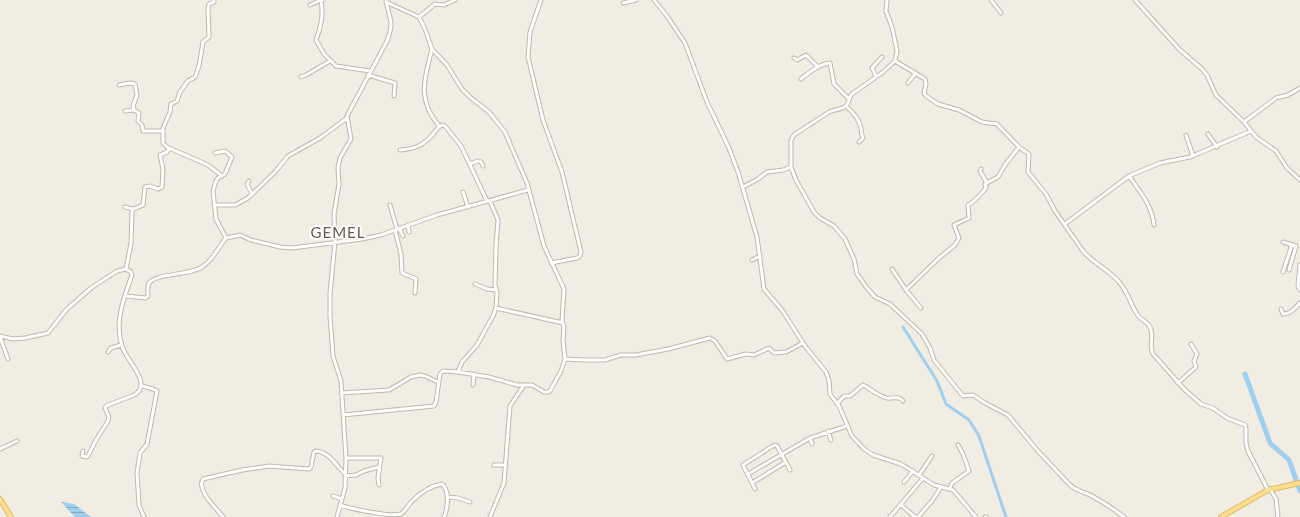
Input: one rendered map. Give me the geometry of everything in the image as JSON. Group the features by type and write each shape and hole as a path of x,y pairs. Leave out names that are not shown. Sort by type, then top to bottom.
{"main road":[{"path":"1221,517 1269,489 1300,482"},
{"path":"0,499 12,517"}],"street":[{"path":"214,0 214,2 209,4 208,8 209,37 203,42 200,66 195,77 188,81 180,92 177,101 172,104 165,121 163,143 169,148 208,165 222,176"},
{"path":"310,5 322,0 321,28 316,42 330,61 338,67 370,71"},
{"path":"419,17 435,4 444,5 455,0"},
{"path":"541,0 530,32 528,58 543,120 562,172 581,252 580,256 577,258 551,263"},
{"path":"623,3 636,0"},
{"path":"654,0 685,43 704,96 729,148 743,187 757,237 764,289 782,310 803,343 828,376 830,394 837,404 854,439 869,453 901,464 934,485 950,488 976,517"},
{"path":"887,0 886,11 892,27 897,51 895,61 852,94 846,106 829,112 793,136 790,147 792,167 796,180 816,214 834,226 845,239 854,259 857,273 867,288 874,296 890,304 922,334 930,348 934,360 963,396 973,395 985,403 1004,412 1044,458 1071,486 1103,502 1124,517"},
{"path":"991,0 1000,13"},
{"path":"1135,0 1179,49 1202,69 1207,75 1216,95 1260,140 1276,151 1287,168 1300,180"},
{"path":"343,415 433,406 436,403 438,382 441,372 474,374 517,385 532,385 544,392 549,392 565,359 563,340 564,289 542,241 527,183 504,129 489,112 462,89 447,65 432,49 419,17 386,1"},
{"path":"337,517 346,476 341,382 333,356 331,335 330,293 335,242 334,214 339,184 338,165 351,137 347,118 348,114 387,41 390,31 391,18 386,1"},
{"path":"432,49 423,91 427,105 439,126"},
{"path":"794,58 797,60 806,55 818,67"},
{"path":"876,76 872,68 882,57"},
{"path":"301,77 330,61"},
{"path":"895,61 926,80 924,93 930,99 941,105 959,110 982,122 998,124 1019,147 1030,155 1028,172 1046,194 1055,211 1086,254 1116,279 1126,291 1137,314 1148,324 1151,329 1150,348 1153,354 1178,383 1203,406 1213,408 1227,418 1245,425 1248,451 1276,499 1278,517"},
{"path":"801,79 818,67 830,63 834,84 849,99"},
{"path":"908,83 915,74"},
{"path":"368,75 395,83 394,96"},
{"path":"119,85 134,83 137,94 133,103 134,110"},
{"path":"1244,122 1276,98 1288,96 1300,88"},
{"path":"846,106 854,113 860,127 862,138 859,142"},
{"path":"125,111 134,110 139,113 138,122 142,124 143,130 163,130"},
{"path":"215,205 235,205 242,202 275,172 290,154 320,138 347,118"},
{"path":"400,150 421,146 439,126"},
{"path":"439,126 445,126 455,136 498,220 496,242 496,290 498,293 494,316 477,345 462,362 458,372"},
{"path":"1065,224 1129,176 1160,162 1193,156 1217,147 1251,131"},
{"path":"1186,134 1193,156"},
{"path":"1208,134 1217,147"},
{"path":"906,290 955,245 959,238 954,225 969,218 970,216 967,207 976,201 986,188 985,185 1000,173 1005,164 1019,147"},
{"path":"125,206 133,209 143,206 145,188 148,186 158,188 161,187 163,167 160,155 166,152 169,148"},
{"path":"215,153 225,151 232,157 225,174 217,179 213,196 217,222 226,238"},
{"path":"470,164 480,161 483,166"},
{"path":"743,187 758,179 766,172 785,170 792,167"},
{"path":"981,169 980,172 987,183"},
{"path":"1129,176 1147,200 1153,215 1154,225"},
{"path":"248,181 247,184 252,194"},
{"path":"125,296 146,298 148,296 148,286 152,280 196,270 202,267 212,258 226,238 240,235 251,240 280,247 292,248 353,240 381,235 408,225 528,190"},
{"path":"463,192 468,207"},
{"path":"390,205 397,229 402,272 404,275 416,279 415,293"},
{"path":"126,270 131,244 133,209"},
{"path":"408,225 409,232"},
{"path":"397,229 403,236"},
{"path":"344,232 351,232 353,240"},
{"path":"1283,242 1296,246 1283,272"},
{"path":"752,260 760,256"},
{"path":"1288,262 1300,265 1298,286 1300,290"},
{"path":"1288,262 1288,270"},
{"path":"892,269 906,290 921,308"},
{"path":"8,359 0,337 13,339 25,338 49,332 66,310 91,288 117,271 126,270 131,272 132,275 120,311 119,324 125,354 140,378 142,386 140,392 106,406 105,408 108,417 107,423 88,456 82,456 82,451"},
{"path":"475,284 496,290"},
{"path":"1281,309 1284,314 1287,314 1292,312 1300,303"},
{"path":"496,308 563,323"},
{"path":"565,359 605,360 621,355 636,355 668,349 710,338 715,341 727,359 746,354 754,355 769,348 774,353 786,352 803,343"},
{"path":"1178,383 1196,367 1194,362 1197,354 1191,344"},
{"path":"108,352 111,348 122,345"},
{"path":"473,385 474,374"},
{"path":"341,393 388,390 411,377 420,375 438,382"},
{"path":"837,404 844,396 850,396 863,385 879,395 888,398 900,398 903,401"},
{"path":"142,386 157,391 147,444 140,453 137,473 139,505 144,517"},
{"path":"490,517 504,483 509,409 524,386"},
{"path":"748,474 810,438 847,426"},
{"path":"828,431 831,440"},
{"path":"810,438 812,444"},
{"path":"0,449 17,441"},
{"path":"755,489 743,466 771,447 776,445 790,470"},
{"path":"950,488 952,484 970,471 958,445"},
{"path":"223,517 208,500 202,484 203,479 242,470 270,466 309,469 316,451 332,458 346,476"},
{"path":"919,475 932,456"},
{"path":"346,458 380,458 378,467 379,485"},
{"path":"752,483 786,462"},
{"path":"494,465 506,465"},
{"path":"346,476 356,475 365,470 378,467"},
{"path":"904,482 913,471"},
{"path":"890,517 923,478"},
{"path":"340,505 372,514 394,516 402,513 423,491 435,485 444,485 447,496 447,510 444,517"},
{"path":"901,505 916,517 932,501 941,487"},
{"path":"333,496 342,499"},
{"path":"447,496 470,502"}],"water":[{"path":"61,502 74,504 91,517 75,517"}],"waterway":[{"path":"903,327 937,381 946,404 969,420 979,436 1006,517"},
{"path":"1245,374 1270,443 1289,460 1300,491"}],"district":[{"name":"GEMEL","path":"338,232"}]}
